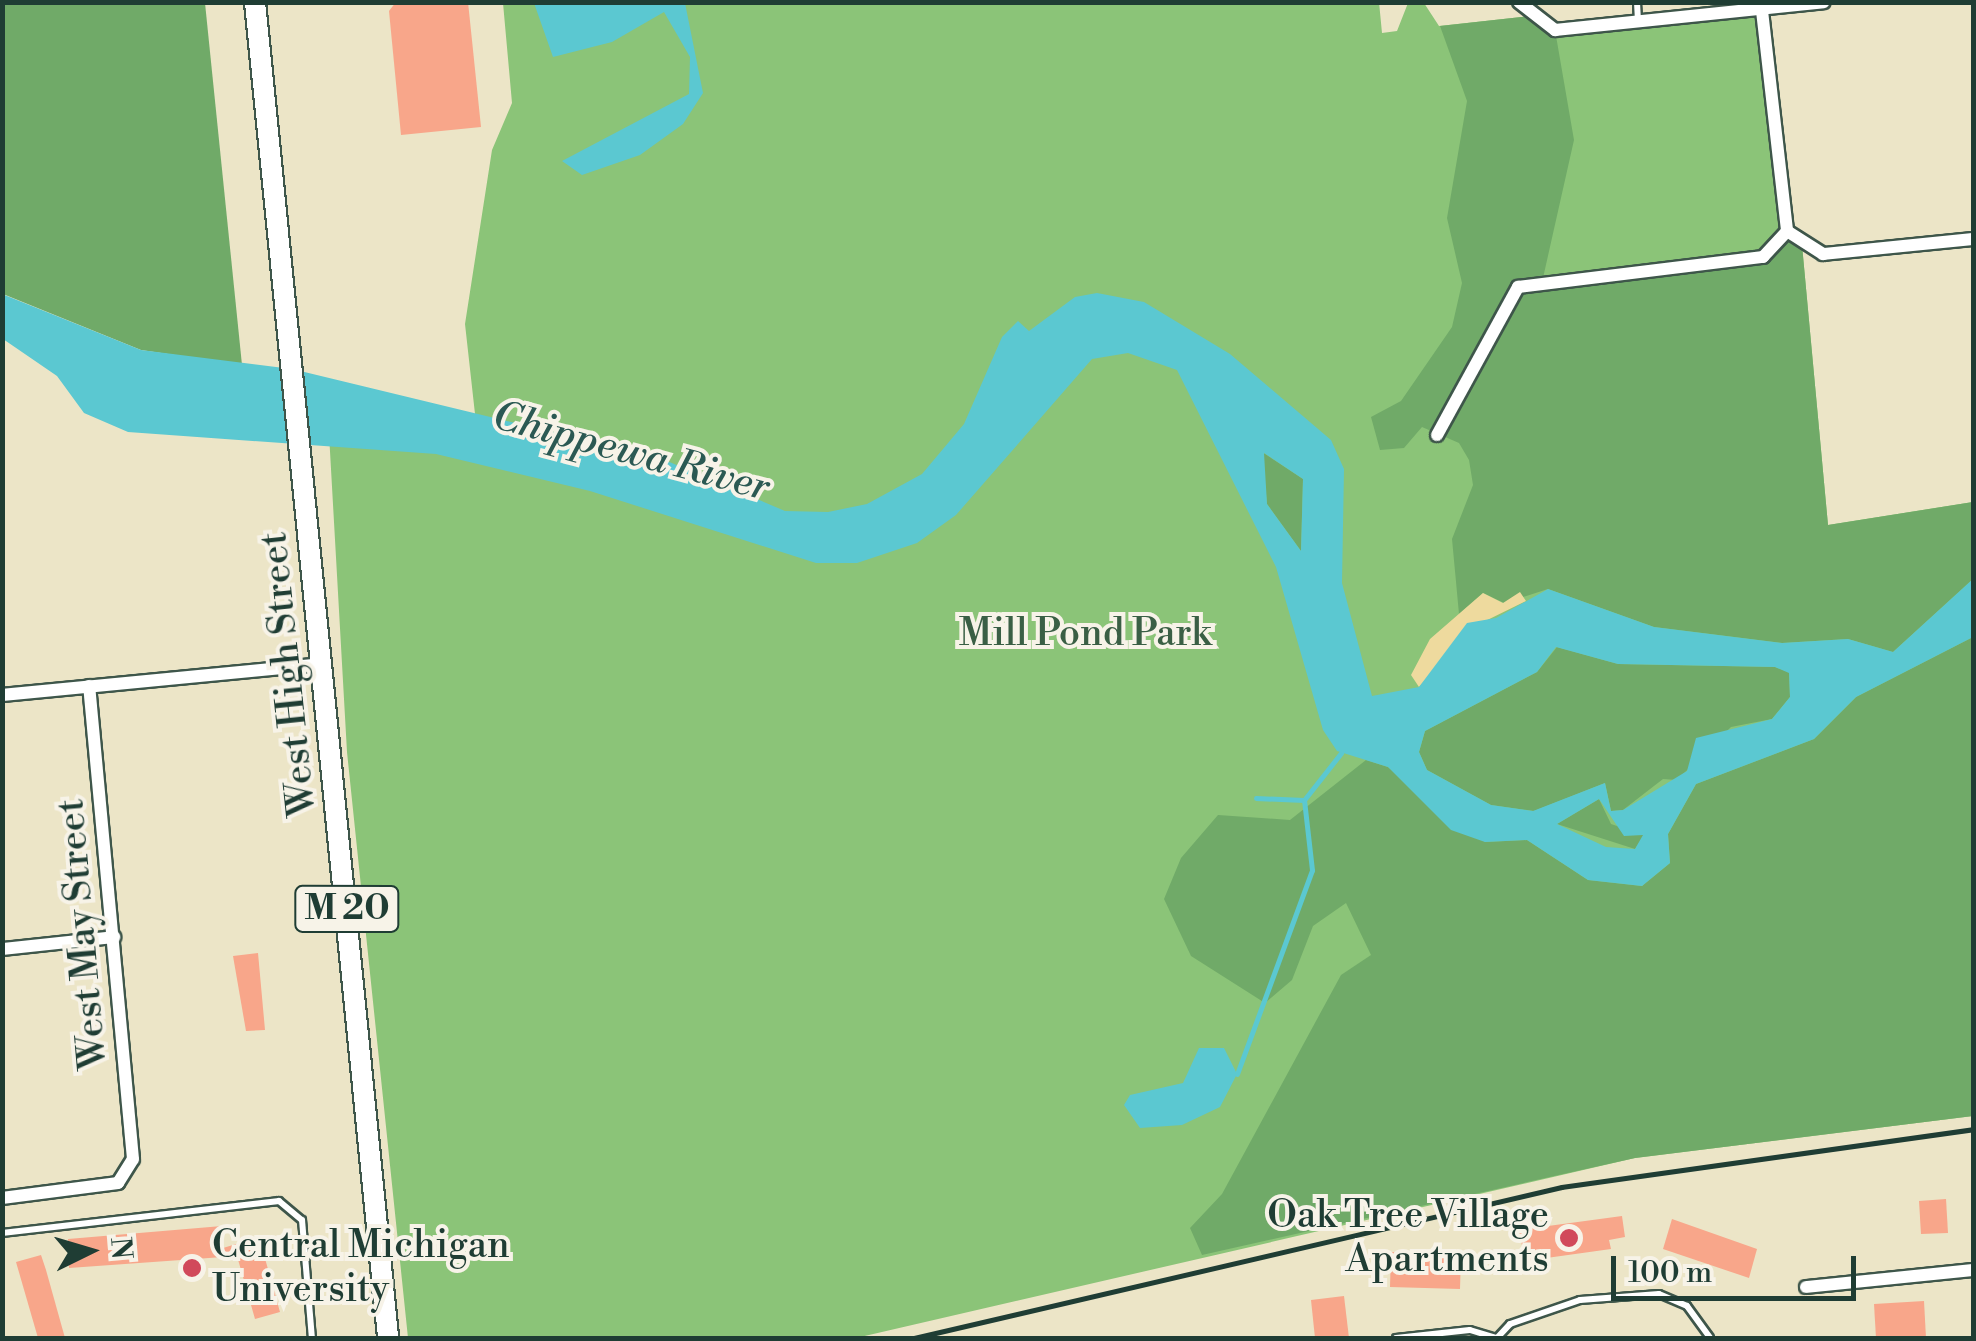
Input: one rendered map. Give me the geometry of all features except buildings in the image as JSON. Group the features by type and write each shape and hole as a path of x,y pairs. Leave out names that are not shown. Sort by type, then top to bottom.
{"main road":[{"name":"West High Street","path":"255,2 324,664 388,1338"}],"street":[{"path":"1519,2 1554,30 1824,2"},
{"path":"1437,434 1518,287 1763,258 1787,231 1761,6"},
{"path":"1787,231 1823,254 1974,239"},
{"path":"2,695 324,664"},
{"name":"West May Street","path":"2,1198 128,1176 114,937 89,686"},
{"path":"2,949 114,937"},
{"path":"1806,1287 1974,1270"}],"lane":[{"path":"1637,2 1638,20"},
{"path":"2,1233 279,1201 302,1220 312,1338"},
{"path":"1396,1338 1470,1330 1496,1338 1510,1324 1580,1300 1660,1294 1687,1306 1710,1338"}],"green space":[{"name":"Mill Pond Park","path":"1379,2 1382,33 1397,31 1408,3 1424,3 1439,26 1530,16 1555,30 1761,9 1780,209 1802,245 1828,525 1973,502 1973,1116 1635,1158 856,1338 408,1338 347,752 328,416 479,450 465,324 492,150 512,103 503,3"},
{"path":"2,3 205,3 242,365 141,350 3,294"},
{"path":"1530,16 1555,30 1574,140 1543,278 1762,257 1787,231 1802,245 1828,525 1973,502 1973,579 1893,652 1848,639 1782,643 1654,627 1548,589 1504,603 1483,593 1459,614 1452,539 1473,485 1469,460 1459,443 1422,427 1404,448 1380,450 1371,417 1401,401 1452,327 1462,283 1447,218 1467,101 1440,26"},
{"path":"1262,452 1303,479 1301,551 1267,504"},
{"path":"1973,637 1973,1116 1635,1158 1202,1255 1190,1228 1222,1194 1341,975 1371,955 1346,903 1313,926 1292,980 1265,1003 1191,956 1164,899 1181,858 1218,815 1290,820 1366,760 1388,767 1485,842 1527,840 1588,880 1642,886 1670,863 1668,834 1696,784 1814,739 1856,697"},
{"path":"1557,647 1618,664 1775,667 1789,672 1790,697 1772,719 1731,727 1677,780 1663,779 1623,810 1611,811 1605,783 1534,811 1491,805 1427,770 1419,752 1425,731 1537,672"},
{"path":"1599,799 1611,824 1644,835 1635,849 1557,824"}],"sand":[{"path":"1520,592 1526,601 1469,629 1419,687 1411,675 1430,639 1483,593 1503,603"}],"water":[{"path":"534,3 685,3 703,93 683,124 640,155 582,175 562,161 689,94 690,57 664,12 612,42 553,57"},
{"name":"Chippewa River","path":"1097,293 1144,302 1230,354 1331,440 1344,469 1342,583 1372,696 1419,687 1467,623 1496,618 1548,589 1654,627 1782,643 1848,639 1893,652 1973,579 1973,637 1856,697 1814,739 1696,784 1668,834 1670,863 1642,886 1588,880 1527,840 1485,842 1451,830 1388,767 1337,751 1323,730 1276,567 1177,370 1128,353 1092,359 956,515 917,543 857,563 816,563 590,491 436,454 128,432 84,413 57,376 3,339 2,294 141,350 292,369 660,458 785,511 828,512 867,504 922,474 964,424 1002,337 1018,321 1029,331 1075,297","holes":["1264,453 1303,479 1301,551 1267,504","1556,647 1618,664 1775,667 1789,673 1790,697 1772,719 1696,738 1687,771 1623,810 1611,811 1605,783 1533,811 1491,805 1427,770 1419,752 1425,731 1537,672","1599,799 1624,836 1643,835 1635,849 1606,847 1557,824"]},
{"path":"1199,1048 1224,1048 1237,1074 1220,1107 1182,1125 1140,1128 1124,1105 1130,1095 1183,1083"}],"waterway":[{"path":"1256,798 1304,800 1341,753"},
{"path":"1237,1074 1312,870 1304,800"}],"railway":[{"path":"914,1338 1562,1187 1974,1129"}],"place":[{"name":"Oak Tree Village Apartments","path":"1569,1238"},
{"name":"Central Michigan University","path":"192,1268"}]}
